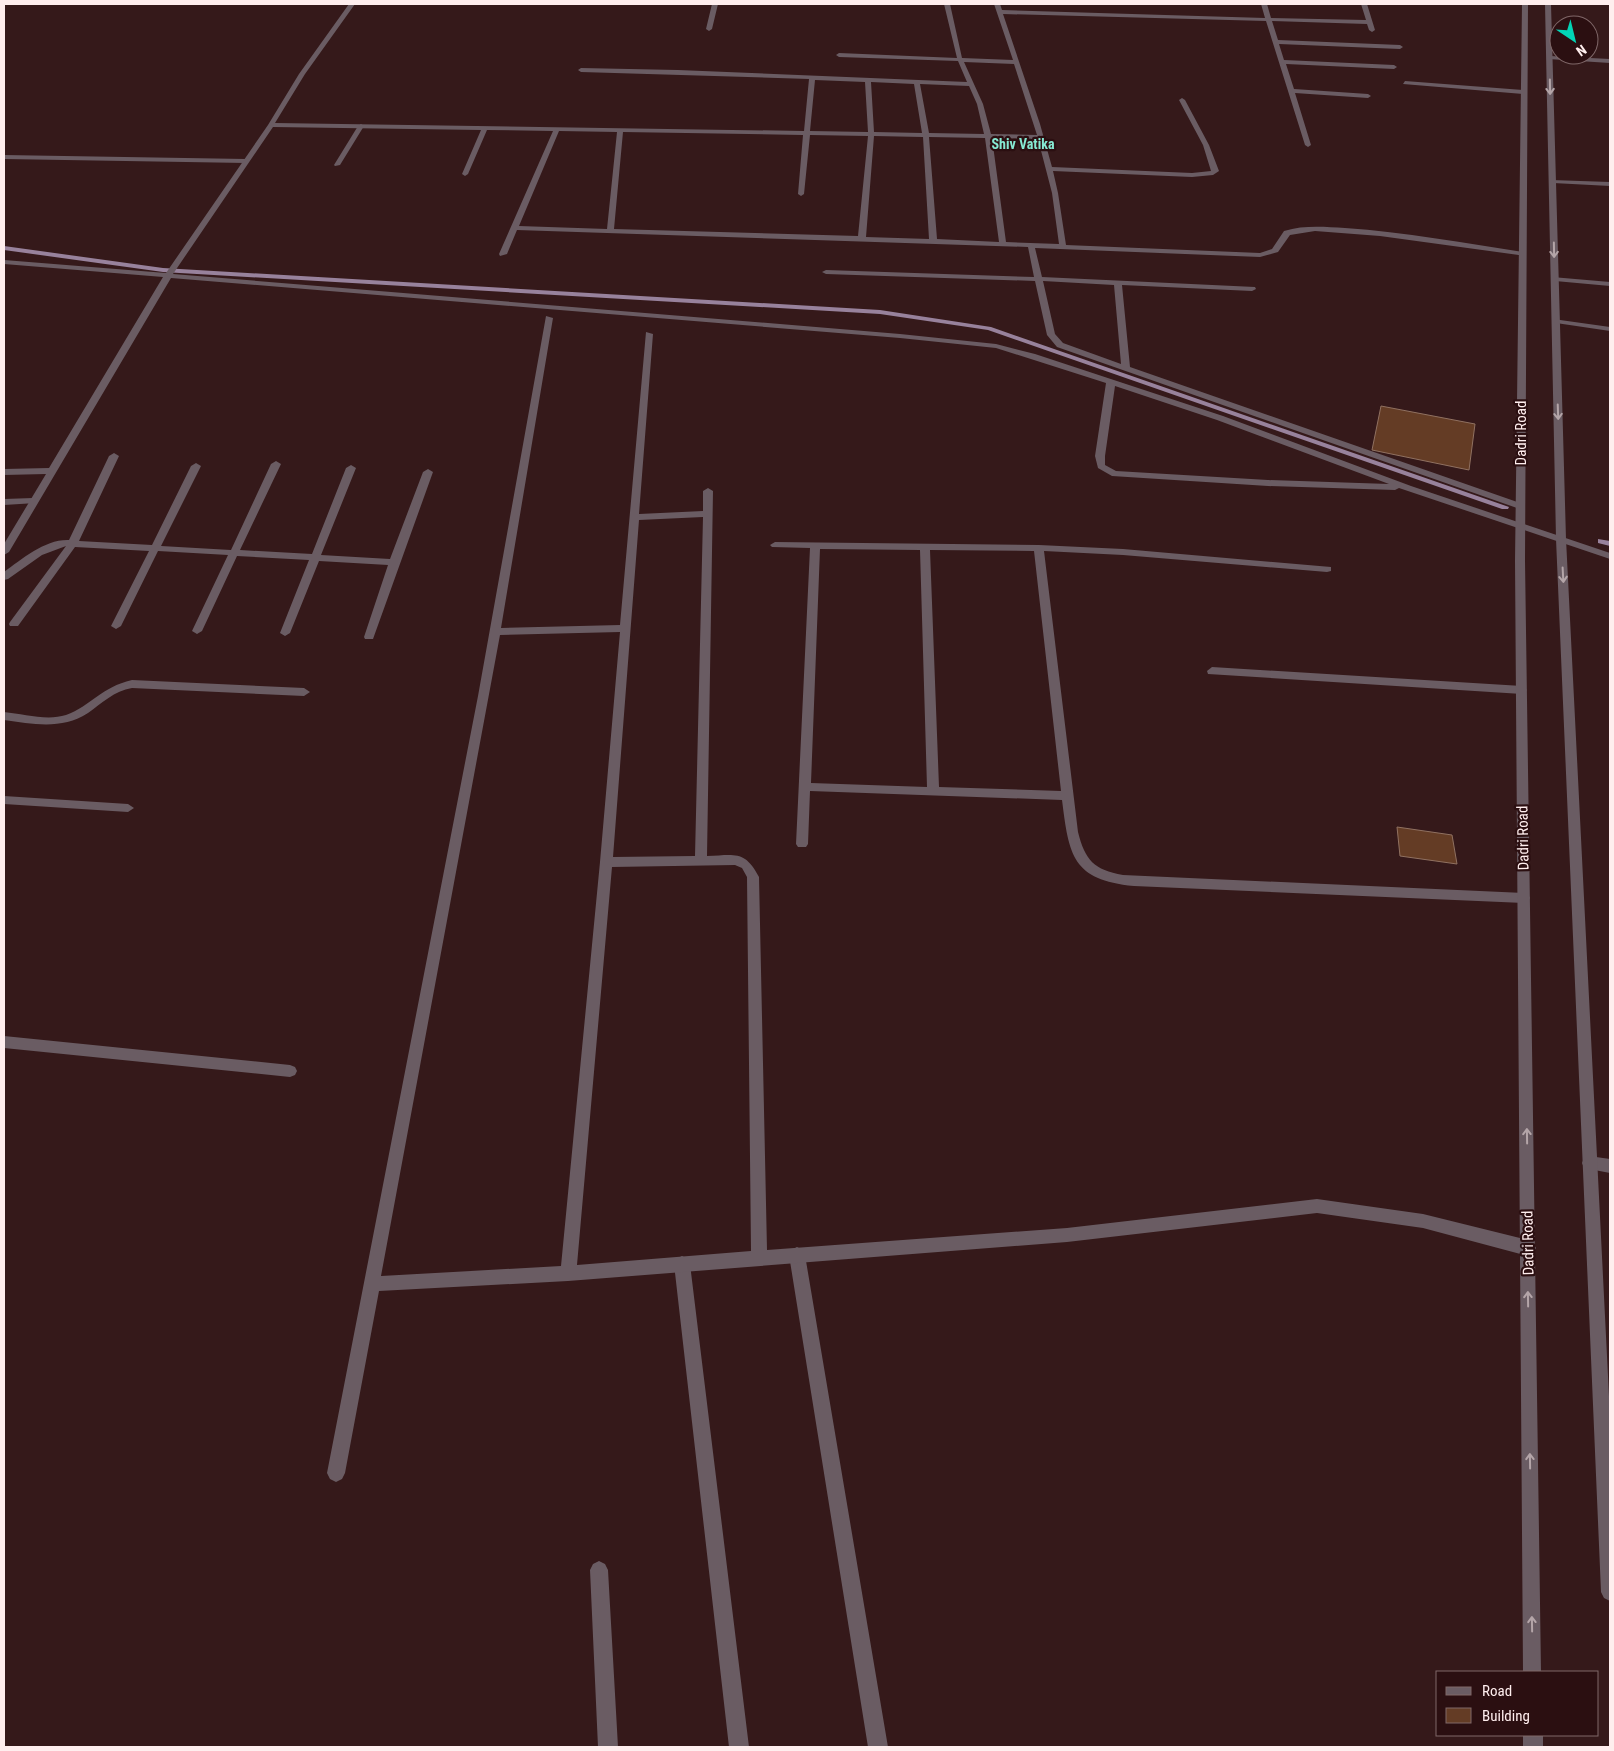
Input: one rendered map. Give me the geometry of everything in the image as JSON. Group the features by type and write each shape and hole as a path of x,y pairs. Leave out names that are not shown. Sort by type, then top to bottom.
{"street":[{"path":"4,552 171,272 271,125 302,74 352,4"},
{"path":"709,29 715,4"},
{"path":"947,4 960,60 980,104 988,136 1003,244"},
{"path":"997,4 1049,169 1063,246"},
{"path":"1264,4 1308,145"},
{"path":"1364,4 1372,30"},
{"name":"Dadri Road","path":"1525,4 1520,526 1532,1671"},
{"path":"1548,4 1549,31"},
{"path":"999,12 1370,22"},
{"path":"1277,42 1400,47"},
{"path":"839,55 1015,62"},
{"path":"1282,62 1394,67"},
{"path":"1550,65 1561,539 1589,1163 1607,1438 1610,1592"},
{"path":"581,70 670,70 868,81 970,84"},
{"path":"801,194 812,78"},
{"path":"862,238 871,135 868,81"},
{"path":"917,83 926,135 933,241"},
{"path":"1405,83 1523,92"},
{"path":"1292,91 1368,96"},
{"path":"1049,169 1192,175 1213,174 1216,170 1212,157 1182,100"},
{"path":"271,125 1040,137"},
{"path":"337,165 361,126"},
{"path":"465,174 485,128"},
{"path":"503,254 557,129"},
{"path":"610,231 620,130"},
{"path":"4,157 246,160"},
{"path":"1553,181 1610,184"},
{"path":"514,228 862,238 1260,254 1275,251 1280,247 1287,233 1308,229 1381,234 1523,254"},
{"path":"1031,245 1054,340 1072,350 1520,506"},
{"path":"4,262 171,272 996,346 1111,381 1220,418 1408,488 1610,556"},
{"path":"826,272 1118,282 1252,289"},
{"path":"1555,279 1610,284"},
{"path":"1118,282 1126,368"},
{"path":"336,1473 495,632 549,318"},
{"path":"1556,321 1610,329"},
{"path":"568,1273 606,862 649,334"},
{"path":"1111,381 1100,456 1101,466 1106,471 1115,474 1268,483 1408,488"},
{"path":"14,624 73,543 114,456"},
{"path":"198,631 276,464"},
{"path":"116,626 196,466"},
{"path":"285,633 351,468"},
{"path":"4,472 52,471"},
{"path":"369,637 394,562 428,472"},
{"path":"701,860 708,491"},
{"path":"4,502 33,502"},
{"path":"634,517 708,514"},
{"path":"4,577 51,546 73,543 394,562"},
{"path":"776,545 1039,548 1123,552 1327,570"},
{"path":"802,844 816,546"},
{"path":"925,547 933,792"},
{"path":"1039,548 1072,832 1078,855 1095,872 1119,880 1524,898"},
{"path":"495,632 625,628"},
{"path":"1212,671 1522,690"},
{"path":"4,716 64,719 82,711 111,690 132,684 304,692"},
{"path":"805,787 1068,796"},
{"path":"4,800 128,808"},
{"path":"606,862 737,860 746,865 753,877 759,1258"},
{"path":"4,1042 290,1071"},
{"path":"1589,1163 1610,1166"},
{"path":"373,1284 568,1273 1067,1235 1317,1206 1423,1221 1528,1248"},
{"path":"797,1255 878,1747"},
{"path":"682,1264 738,1747"},
{"path":"599,1570 608,1747"}],"building":[{"path":"1381,406 1475,424 1469,470 1372,450"},
{"path":"1397,827 1452,835 1457,864 1400,856"}],"waterway":[{"path":"4,248 163,270 880,312 989,328 1505,507"},
{"path":"1601,541 1610,544"}],"district":[{"name":"Shiv Vatika","path":"1023,144"}]}
